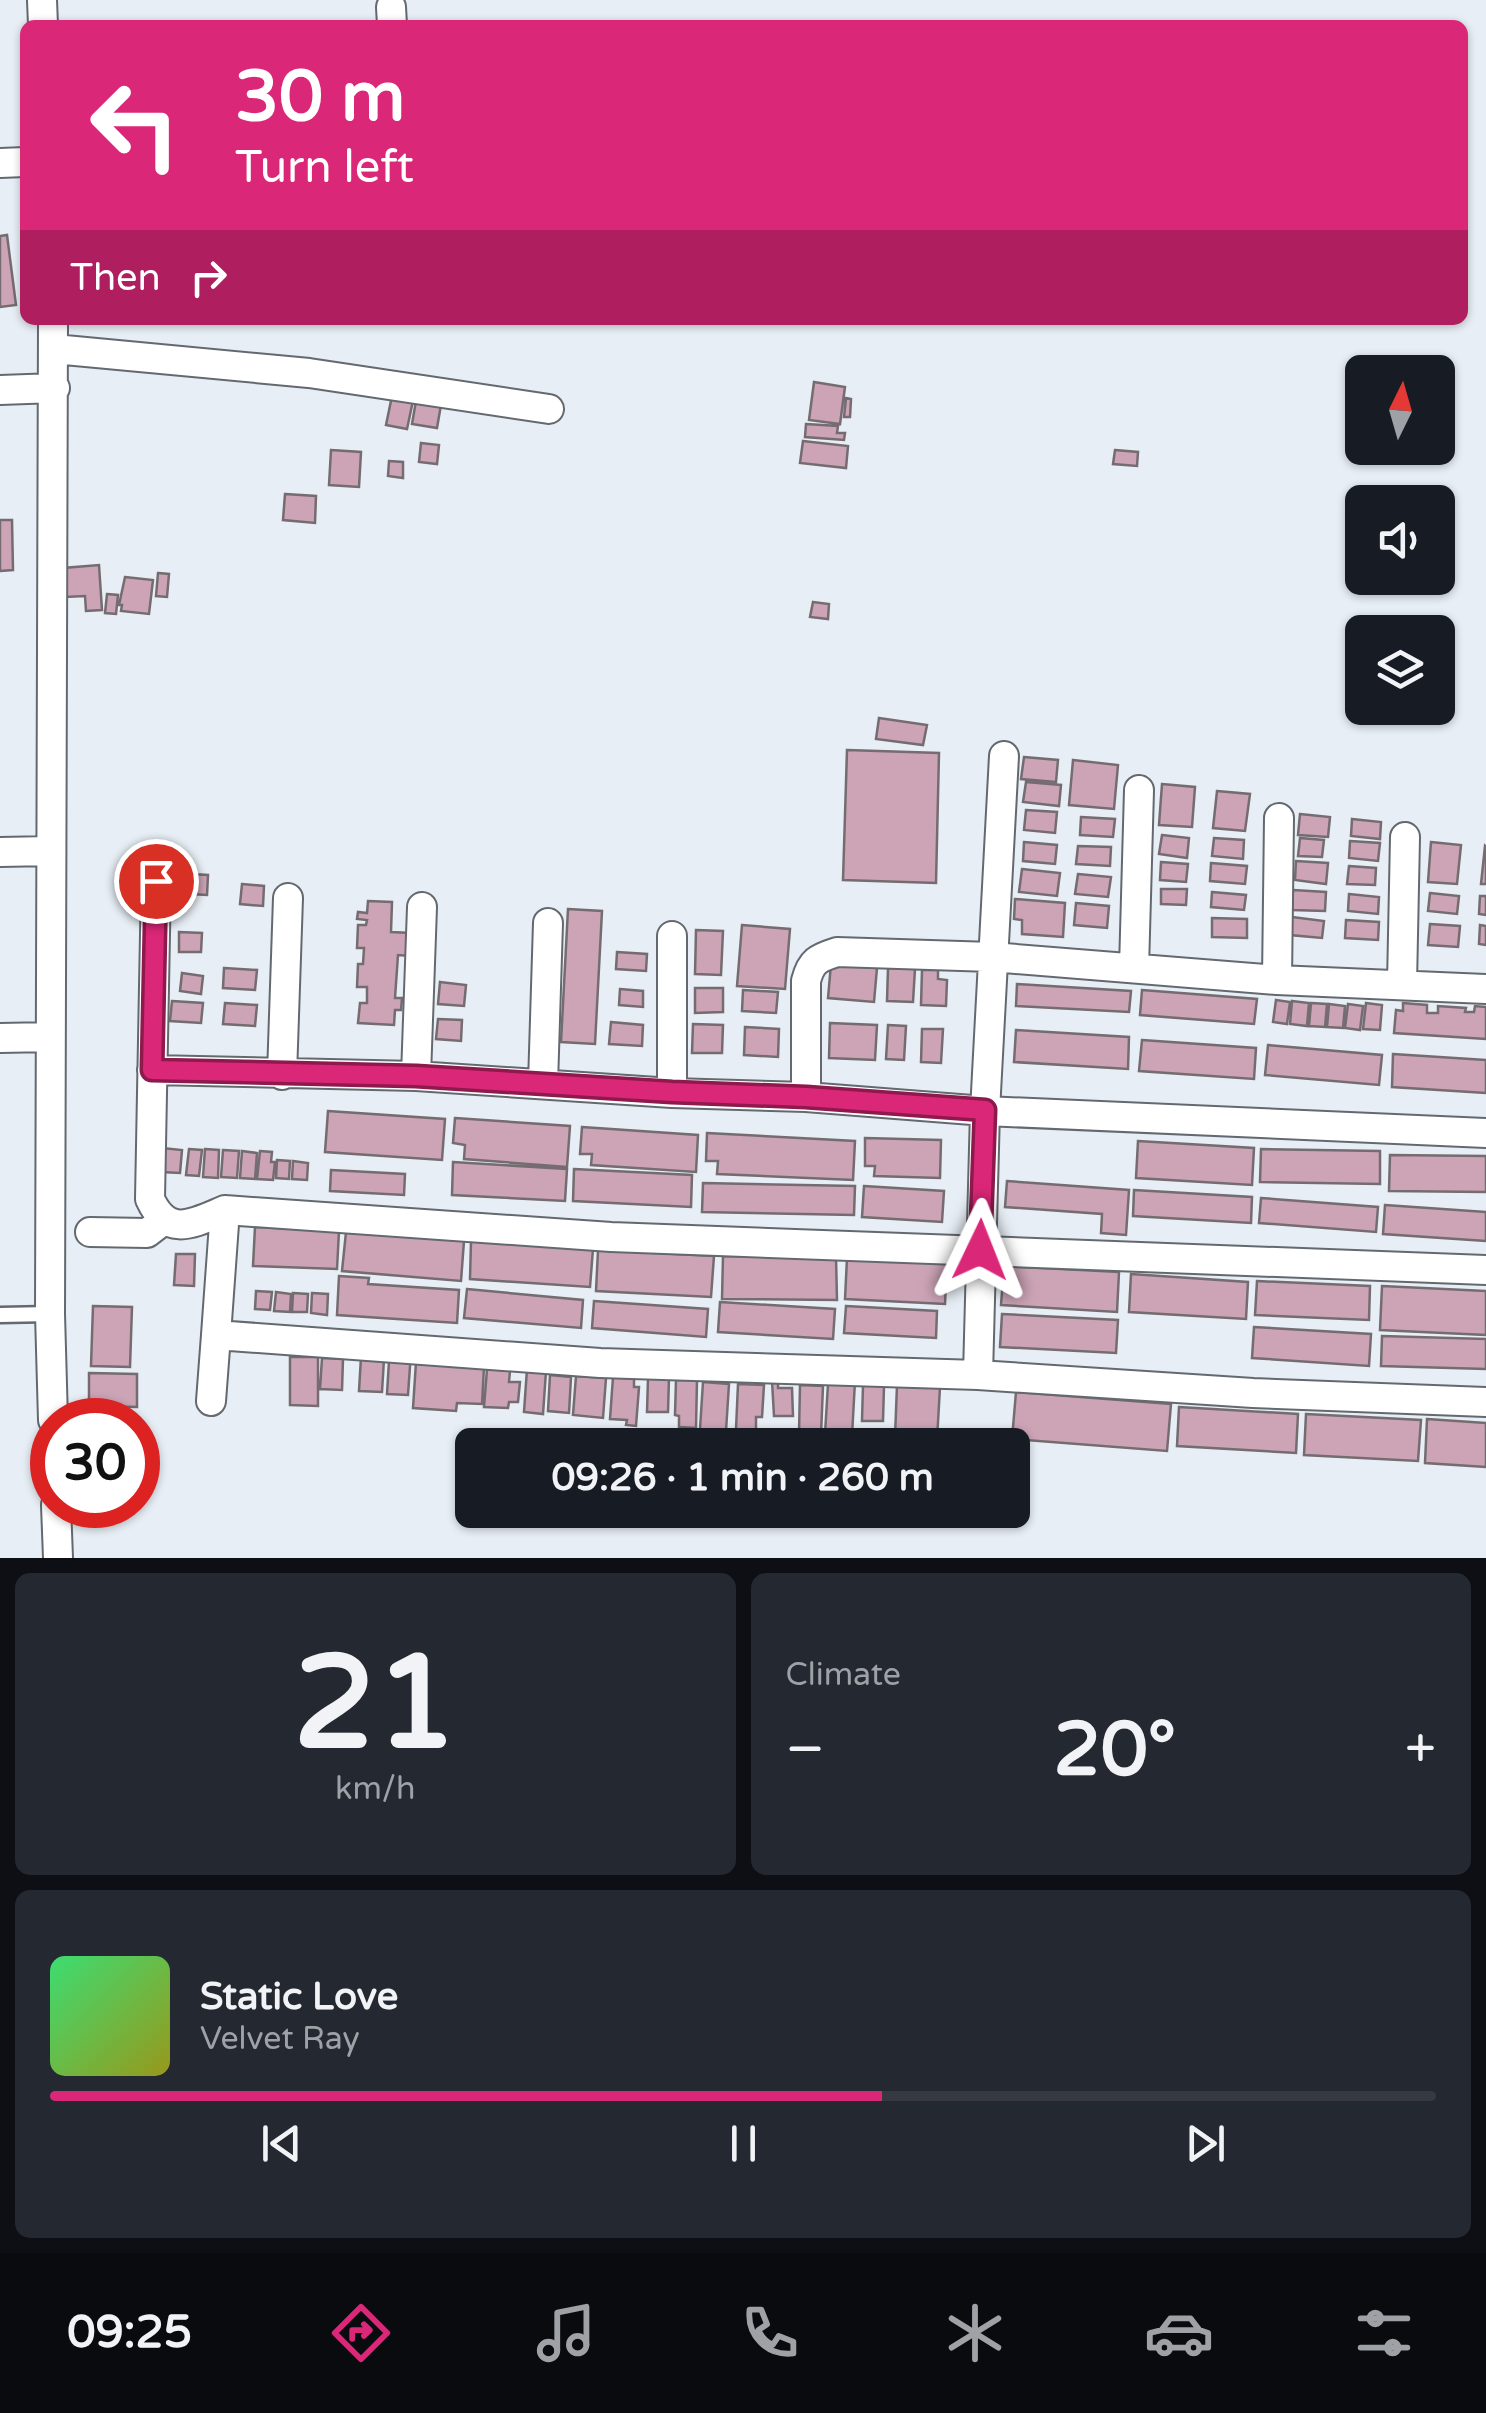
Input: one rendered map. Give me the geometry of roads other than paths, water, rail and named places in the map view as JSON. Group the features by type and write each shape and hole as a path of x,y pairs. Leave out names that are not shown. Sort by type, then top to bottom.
{"street":[{"path":"53,325 50,852 53,1398"},
{"path":"54,349 309,372 549,409"},
{"path":"0,390 55,388"},
{"path":"978,1375 985,1110 1004,756"},
{"path":"1134,968 1139,790"},
{"path":"1276,980 1279,818"},
{"path":"1402,984 1406,837"},
{"path":"0,852 50,852"},
{"path":"156,881 150,1199 164,1220 189,1225 225,1210 611,1237 1486,1270"},
{"path":"282,1075 288,898"},
{"path":"416,1076 422,907"},
{"path":"543,1084 548,923"},
{"path":"672,936 672,1092"},
{"path":"806,1097 806,981 817,958 837,952 992,957 1276,980 1486,989"},
{"path":"0,1038 50,1037"},
{"path":"152,1070 416,1076 985,1110 1486,1133"},
{"path":"211,1401 225,1210"},
{"path":"90,1232 147,1233 164,1220"},
{"path":"216,1335 600,1364 978,1375 1253,1393 1486,1402"},
{"path":"57,1528 58,1558"}],"lane":[{"path":"0,1315 50,1314"}]}
